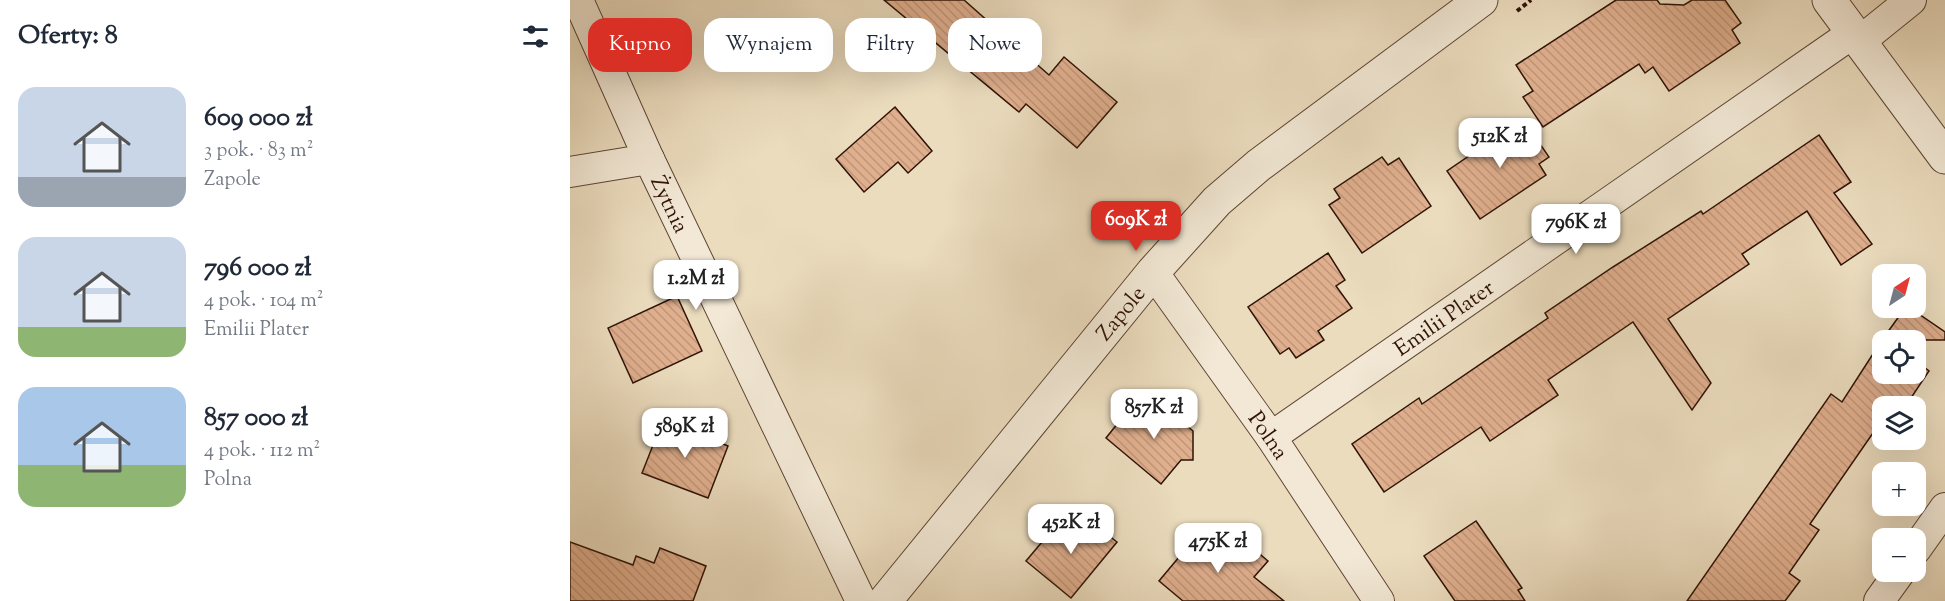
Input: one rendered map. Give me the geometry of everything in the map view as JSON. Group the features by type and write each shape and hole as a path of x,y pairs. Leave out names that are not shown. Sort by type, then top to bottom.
{"street":[{"name":"Żytnia","path":"578,0 649,159 861,601"},
{"name":"Zapole","path":"885,601 1153,272 1217,201 1258,165 1481,0"},
{"path":"1829,0 1945,157"},
{"name":"Emilii Plater","path":"1270,436 1911,0"},
{"path":"570,172 649,159"},
{"name":"Polna","path":"1153,272 1270,436 1379,601"},
{"path":"1926,535 1945,508"},
{"path":"1879,601 1893,582"}],"path":[{"path":"1512,14 1531,0"}],"building":[{"path":"884,0 964,0 984,18 948,18 948,53 936,43 936,18 906,18"},
{"path":"1616,0 1657,0 1660,4 1684,5 1692,0 1725,0 1741,23 1732,30 1740,43 1669,91 1653,67 1645,73 1639,64 1543,127 1523,97 1533,91 1516,65"},
{"path":"1064,57 1117,102 1077,148 1026,104 1019,112 971,72 1042,72 1042,69 1049,75"},
{"path":"895,107 932,151 908,173 898,162 864,192 836,159"},
{"path":"1523,119 1549,157 1539,164 1546,175 1480,219 1447,171"},
{"path":"1819,135 1851,182 1834,193 1872,244 1841,265 1807,211 1742,254 1749,264 1668,319 1711,383 1692,410 1633,322 1548,380 1558,395 1490,441 1481,427 1384,492 1352,444 1419,398 1422,404 1548,318 1545,313 1701,211 1703,214"},
{"path":"1382,157 1388,165 1399,158 1431,206 1362,253 1329,205 1340,198 1334,189"},
{"path":"1328,253 1345,280 1336,286 1352,308 1318,331 1324,340 1296,358 1289,348 1280,354 1248,307"},
{"path":"677,296 702,351 633,383 608,328"},
{"path":"1898,318 1925,318 1945,332 1945,340 1926,340 1926,330 1889,330"},
{"path":"1872,356 1872,384 1920,384 1912,396 1872,396 1872,434 1810,524 1819,530 1789,573 1800,581 1785,601 1687,601 1831,394 1842,402"},
{"path":"1152,396 1193,431 1193,460 1181,460 1161,484 1106,438 1122,418 1134,418"},
{"path":"663,420 728,446 708,498 642,473"},
{"path":"1085,517 1117,542 1071,598 1026,561 1058,523 1071,533"},
{"path":"1476,521 1522,588 1518,590 1525,601 1455,601 1424,556"},
{"path":"1200,532 1227,554 1241,538 1268,561 1254,577 1284,601 1183,601 1159,581"},
{"path":"570,542 633,565 636,556 654,563 660,548 706,566 693,601 570,601"}]}
